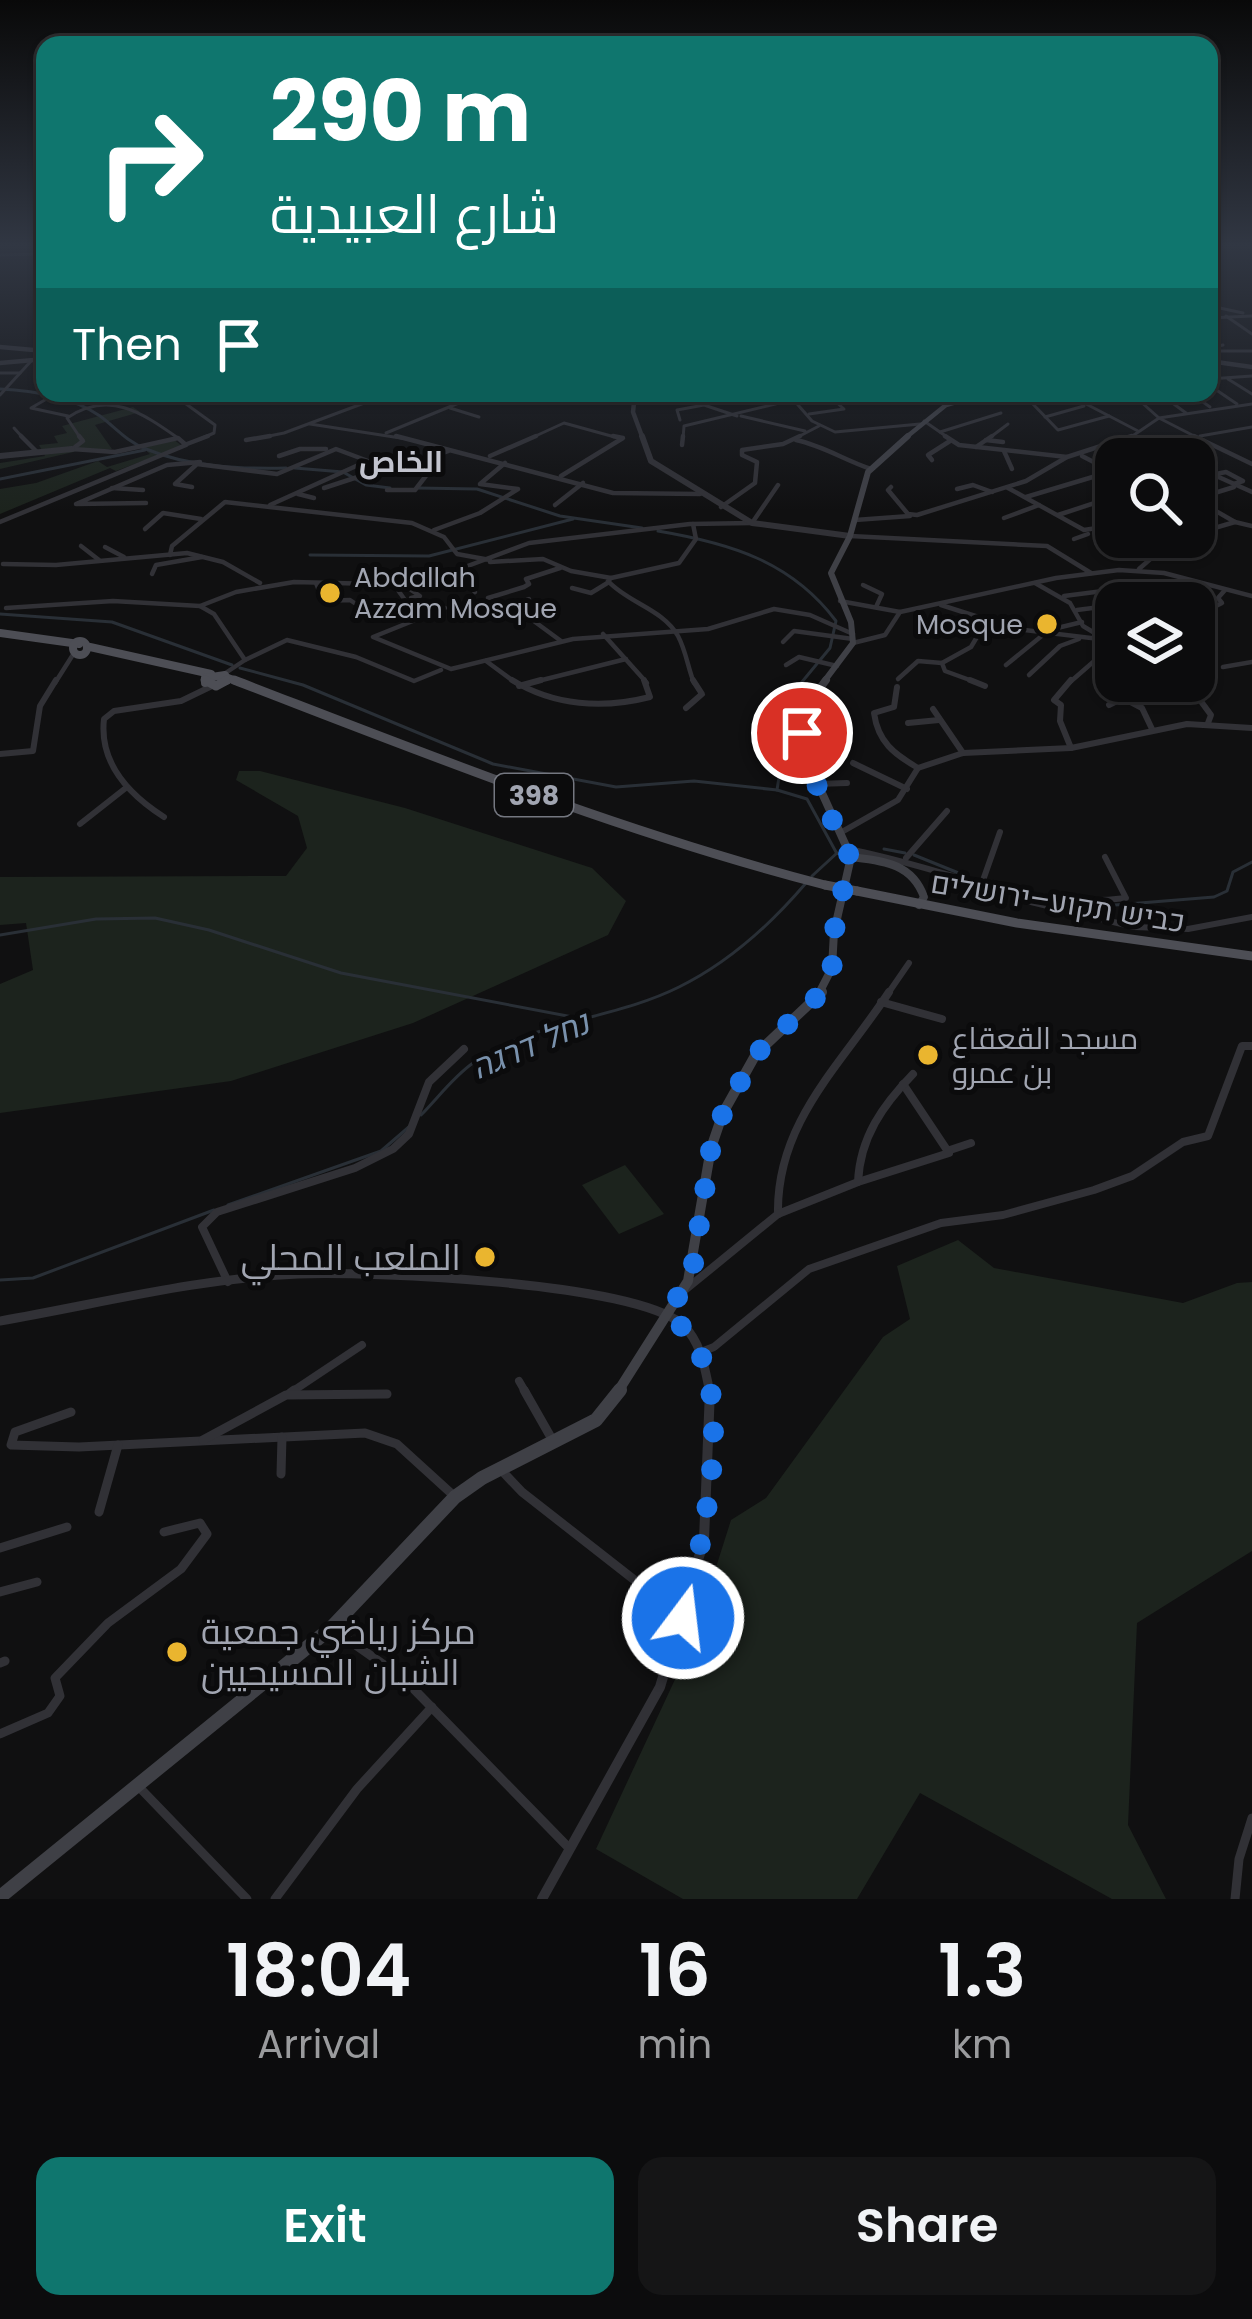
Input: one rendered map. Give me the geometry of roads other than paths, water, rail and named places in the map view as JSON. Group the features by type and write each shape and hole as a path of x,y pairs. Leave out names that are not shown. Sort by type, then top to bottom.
{"main road":[{"path":"0,1897 331,1628 455,1497 596,1420 668,1316 682,1292 698,1244 711,1148 723,1113 742,1075 771,1036 807,1007 827,982 849,853 816,784 801,714 853,638 831,574 850,536 871,469 922,423 954,402"},
{"name":"398","path":"0,634 188,671 210,682 248,689"},
{"path":"210,682 226,676"},
{"name":"398","path":"226,676 248,689"},
{"name":"כביש תקוע–ירושלים","path":"248,689 731,861 919,906 1252,956"},
{"path":"849,853 912,872 924,897 919,906"}],"street":[{"path":"1218,347 1223,345"},
{"path":"0,347 36,353"},
{"path":"1218,350 1252,351"},
{"path":"1,366 36,358"},
{"path":"0,395 32,360"},
{"path":"1218,362 1252,367"},
{"path":"1,366 23,373"},
{"path":"1218,379 1252,376"},
{"path":"1225,377 1252,394"},
{"path":"1218,389 1240,406"},
{"path":"42,402 32,408 68,416 101,403 121,403 142,410 186,445"},
{"path":"0,522 216,429 184,402"},
{"path":"246,440 263,439 368,402"},
{"path":"386,433 460,402"},
{"path":"634,402 633,412 650,461 752,523"},
{"path":"682,445 684,426 730,423 773,402"},
{"path":"796,402 820,425"},
{"path":"808,414 844,409 835,402"},
{"path":"1031,402 1058,430 1109,416"},
{"path":"1082,402 1138,431"},
{"path":"1141,402 1159,418 1197,437 1252,428"},
{"path":"1171,402 1186,413"},
{"path":"1204,402 1213,409"},
{"path":"855,520 910,516 995,494 1067,458 1118,444 1159,418 1252,404"},
{"path":"680,420 677,410 704,405 806,431"},
{"path":"1045,417 1088,405"},
{"path":"447,407 479,417"},
{"path":"940,432 1001,413"},
{"path":"68,416 83,441 72,448"},
{"path":"796,440 820,425 865,431 891,422 922,423 950,441 1067,458"},
{"path":"487,458 564,423 623,438 559,477"},
{"path":"310,424 386,433 619,494 700,494"},
{"path":"976,447 1008,424"},
{"path":"14,428 37,452"},
{"path":"0,456 72,448 116,452 178,438"},
{"path":"983,439 1003,442"},
{"path":"721,507 755,483 757,462 742,455 742,450 796,440 825,446 839,458 871,469"},
{"path":"932,460 928,455 950,441"},
{"path":"1215,446 1252,461"},
{"path":"279,456 300,449 346,450 382,469"},
{"path":"146,503 76,504 183,460 277,474 330,449"},
{"path":"324,488 382,469 426,464 452,450"},
{"path":"1004,451 1012,469"},
{"path":"1078,454 1095,462"},
{"path":"266,507 365,462"},
{"path":"434,530 480,513 518,489 480,484 505,463"},
{"path":"192,487 176,484 203,464"},
{"path":"387,490 415,490 432,467 426,464"},
{"path":"1215,475 1252,492"},
{"path":"1026,497 1095,477"},
{"path":"555,505 583,483"},
{"path":"752,523 778,485"},
{"path":"957,490 973,485 995,494"},
{"path":"1215,492 1235,485"},
{"path":"891,487 910,516"},
{"path":"108,488 143,490"},
{"path":"1009,488 1091,532"},
{"path":"295,494 314,498"},
{"path":"170,555 172,546 222,502 412,523 434,530 457,554 488,561 544,559 610,580 615,589 655,608 673,629 689,660 694,686 702,694 686,709"},
{"path":"1058,515 1095,503"},
{"path":"1004,518 1039,505"},
{"path":"1215,511 1252,526"},
{"path":"145,529 163,513 201,519"},
{"path":"1215,528 1235,522"},
{"path":"6,608 36,610 115,601 168,609 200,606 260,583 418,585 458,574 505,549 529,543 693,524 752,523 850,536 1047,546 1094,575"},
{"path":"572,588 591,593 610,580 679,563 696,539 693,524"},
{"path":"1074,539 1095,531"},
{"path":"81,546 99,560"},
{"path":"105,547 124,557"},
{"path":"152,574 156,565 206,557"},
{"path":"3,564 206,557 260,583"},
{"path":"1136,571 1151,558"},
{"path":"488,598 563,567"},
{"path":"840,601 900,612 1034,583 1136,571 1162,572 1252,596"},
{"path":"458,574 475,592"},
{"path":"1034,583 1077,610 1095,633"},
{"path":"316,584 323,601 350,600 368,612"},
{"path":"418,585 435,590"},
{"path":"862,585 882,594 876,607"},
{"path":"395,586 405,600 395,604"},
{"path":"405,586 420,596 411,598"},
{"path":"1215,606 1222,603 1218,598 1225,590"},
{"path":"1060,597 1095,592"},
{"path":"529,598 512,605 561,641"},
{"path":"938,604 987,620 1082,637"},
{"path":"200,606 214,614 245,660"},
{"path":"1077,610 1095,607"},
{"path":"444,668 373,637 445,608"},
{"path":"226,676 245,660 286,640 356,657 414,681 444,668 561,641 708,629 783,609 810,615 853,638"},
{"path":"783,643 794,631 853,638 885,635 900,612"},
{"path":"918,768 886,749 874,713 893,707 898,683 918,661 942,663 971,647 987,620"},
{"path":"1006,665 1049,630 1082,622"},
{"path":"486,661 515,687 562,702 647,699 652,691 603,634"},
{"path":"1029,675 1060,646 1095,635"},
{"path":"0,754 32,751 40,706 80,649"},
{"path":"786,665 799,657 837,666"},
{"path":"515,687 626,658"},
{"path":"1071,748 1060,721 1061,705 1054,700 1095,658"},
{"path":"1223,667 1252,662"},
{"path":"942,663 945,671 985,686"},
{"path":"164,817 128,787 100,742 104,719 114,711 170,704 210,682"},
{"path":"1109,705 1115,702"},
{"path":"1131,702 1142,708 1152,729"},
{"path":"1201,702 1211,715 1208,723"},
{"path":"933,709 963,752"},
{"path":"908,723 939,720"},
{"path":"840,834 898,800 918,768 963,752 1071,748 1152,729 1208,723 1252,728"},
{"path":"853,763 907,789"},
{"path":"816,784 847,783"},
{"path":"80,824 128,787"},
{"path":"906,858 947,811"},
{"path":"981,886 1000,832"},
{"path":"849,853 906,858 1100,922 1163,929 1252,917"},
{"path":"1027,901 1089,903 1126,898 1105,856"},
{"path":"778,1214 794,1123 815,1087 853,1044 909,963"},
{"path":"880,1002 942,1019"},
{"path":"701,1352 714,1347 809,1269 940,1223 1003,1215 1094,1190 1132,1176 1183,1142 1208,1136 1242,1046 1252,1046"},
{"path":"228,1282 203,1221 217,1212 356,1168 393,1149 409,1134 429,1082 464,1049"},
{"path":"858,1182 871,1128 913,1074"},
{"path":"903,1084 950,1150"},
{"path":"682,1292 778,1214 971,1143"},
{"path":"0,1321 298,1274 558,1287 614,1295 683,1325 701,1352 712,1400 704,1540 650,1711 542,1899"},
{"path":"200,1442 362,1346"},
{"path":"519,1382 553,1441"},
{"path":"286,1395 387,1394"},
{"path":"70,1412 15,1432 11,1445 118,1445 365,1433 386,1438 426,1466 455,1497"},
{"path":"281,1474 282,1437"},
{"path":"99,1512 118,1445"},
{"path":"500,1469 522,1492 683,1618"},
{"path":"0,1734 39,1718 56,1705 60,1696 55,1678 115,1617 184,1567 207,1534 200,1523 164,1532"},
{"path":"0,1549 67,1527"},
{"path":"0,1592 37,1582"},
{"path":"331,1628 388,1665 571,1850"},
{"path":"275,1899 357,1789 432,1706"},
{"path":"140,1787 247,1899"},
{"path":"1234,1899 1239,1859 1252,1818"}],"waterway":[{"path":"0,389 36,393"},
{"path":"72,402 162,455 215,466 286,468"},
{"path":"0,479 145,450"},
{"path":"295,468 343,472 366,485 390,488"},
{"path":"417,488 477,489 560,516 642,528"},
{"path":"310,555 429,556 573,519"},
{"path":"658,531 734,549 779,569 836,621 830,648 792,694 777,790"},
{"path":"0,614 112,622 232,665"},
{"path":"240,668 303,685 493,764 616,787 694,781 777,790"},
{"path":"777,790 807,799 836,852"},
{"name":"נחל דרגה","path":"884,849 905,853"},
{"name":"נחל דרגה","path":"812,876 837,853 845,856"},
{"name":"נחל דרגה","path":"914,855 966,876"},
{"name":"נחל דרגה","path":"1037,900 1078,908 1214,897 1227,891 1233,872 1252,862"},
{"name":"נחל דרגה","path":"421,1115 452,1081 497,1049 654,998 697,977 748,941 806,883"},
{"path":"0,935 96,919 155,918 209,930 341,973 578,1018"},
{"name":"נחל דרגה","path":"228,1205 381,1151 410,1126"},
{"name":"נחל דרגה","path":"0,1280 33,1278 214,1210"}],"place":[{"name":"Abdallah Azzam Mosque","path":"330,593"},
{"name":"Mosque","path":"1047,624"},
{"name":"مسجد القعقاع بن عمرو","path":"928,1055"},
{"name":"الملعب المحلي","path":"485,1257"},
{"name":"مركز رياضي جمعية الشبان المسيحيين","path":"177,1652"}],"district":[{"name":"الخاص","path":"401,461"}]}
